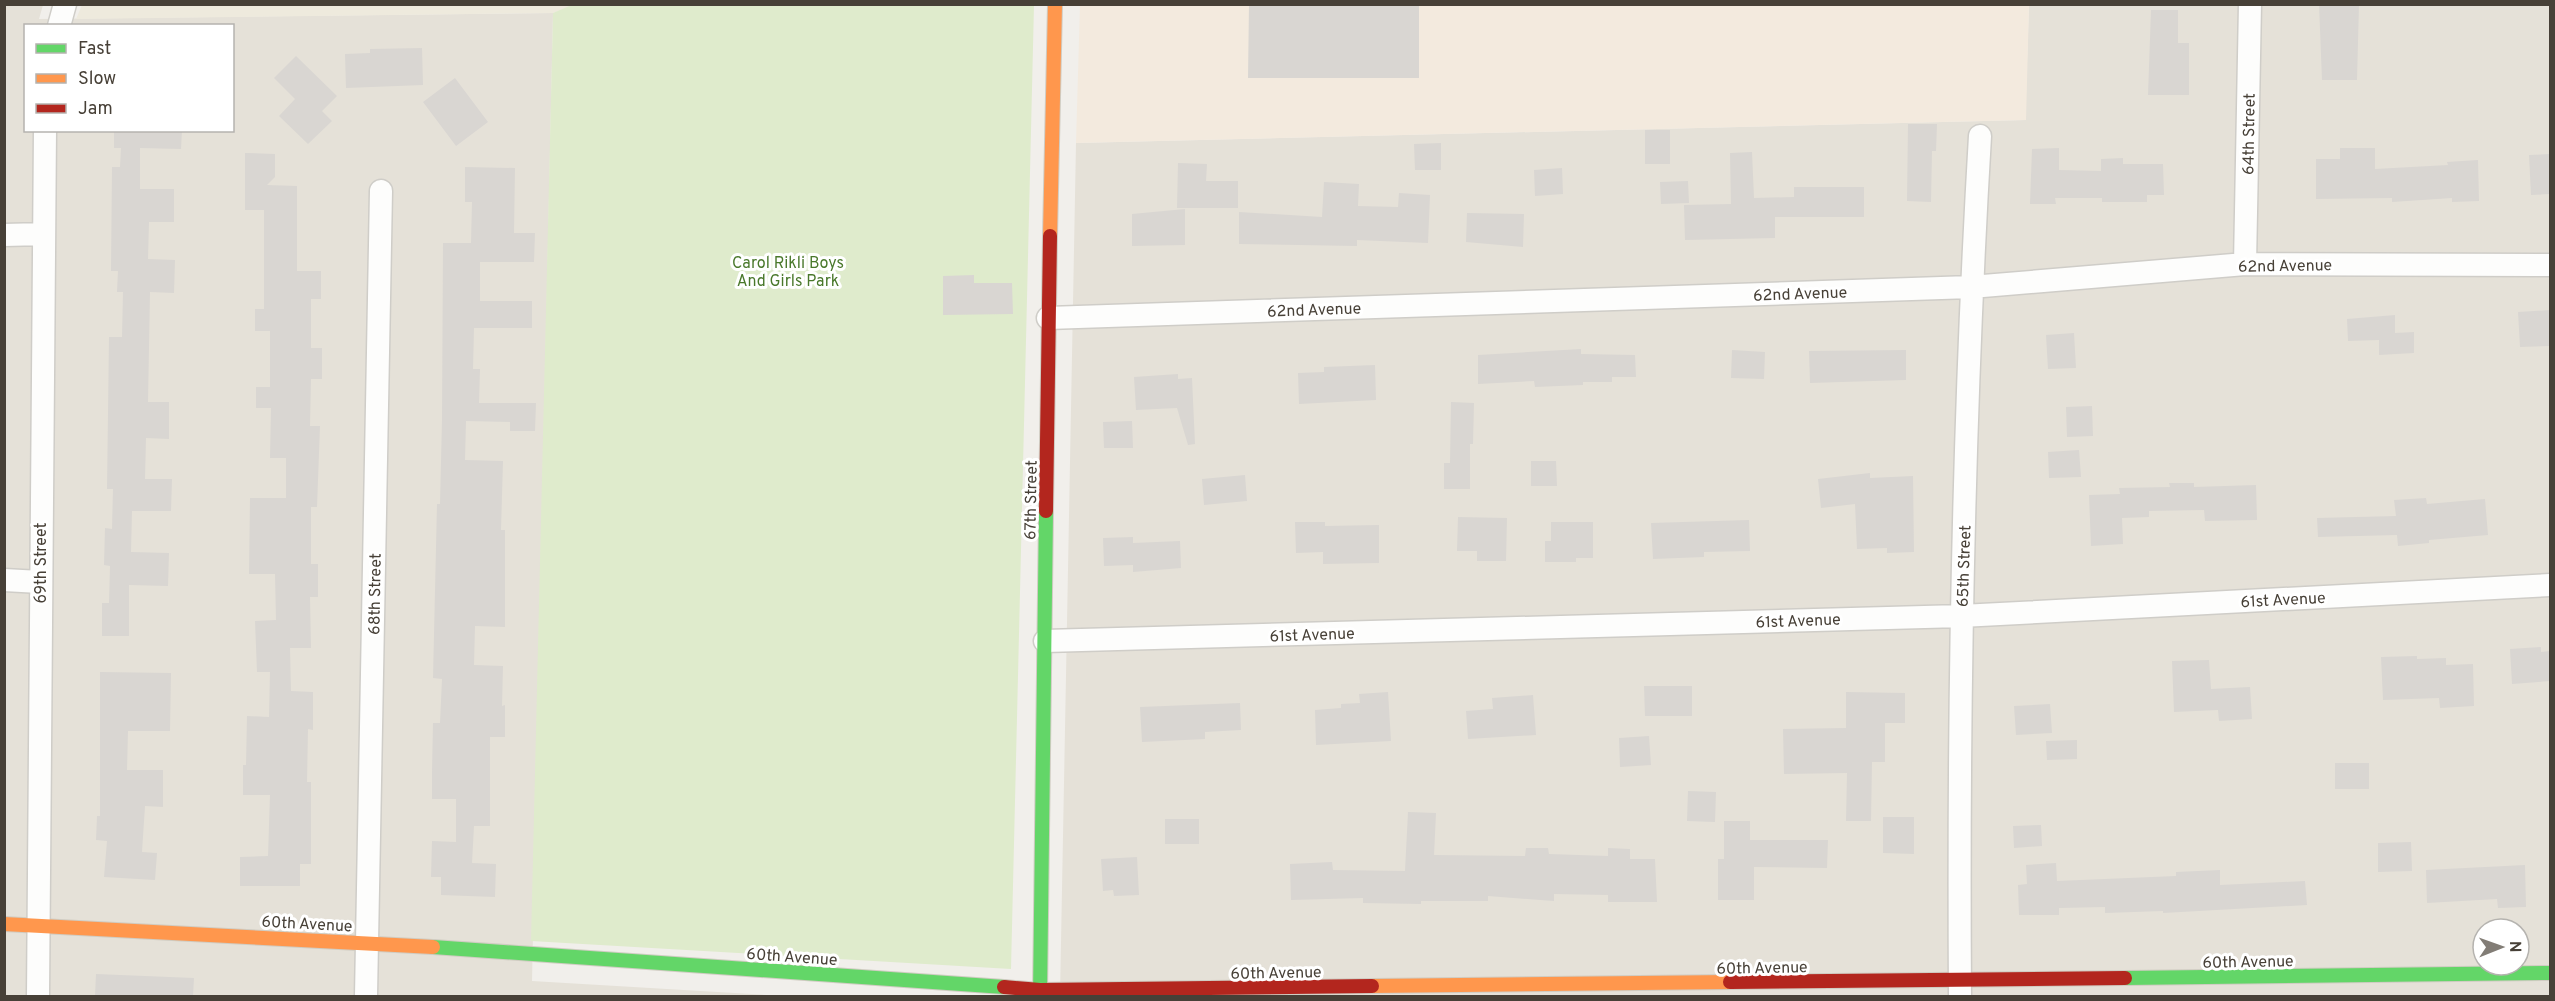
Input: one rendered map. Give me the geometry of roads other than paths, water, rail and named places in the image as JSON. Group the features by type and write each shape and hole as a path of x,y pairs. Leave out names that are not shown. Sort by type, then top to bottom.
{"street":[{"path":"60,24 65,4"},
{"name":"67th Street","path":"1040,993 1048,318 1055,4"},
{"name":"64th Street","path":"2245,264 2250,4"},
{"name":"69th Street","path":"38,996 45,132"},
{"name":"65th Street","path":"1960,989 1961,616 1971,287 1980,136"},
{"name":"68th Street","path":"366,996 381,191"},
{"path":"4,235 44,234"},
{"name":"62nd Avenue","path":"1048,318 1971,287 2245,264 2550,264"},
{"path":"4,580 40,582"},
{"name":"61st Avenue","path":"1045,641 1961,616 2550,585"},
{"name":"60th Avenue","path":"4,924 367,942 1040,993 1960,989 2550,973"}],"park label":[{"name":"Carol Rikli Boys And Girls Park","path":"788,271"}]}
